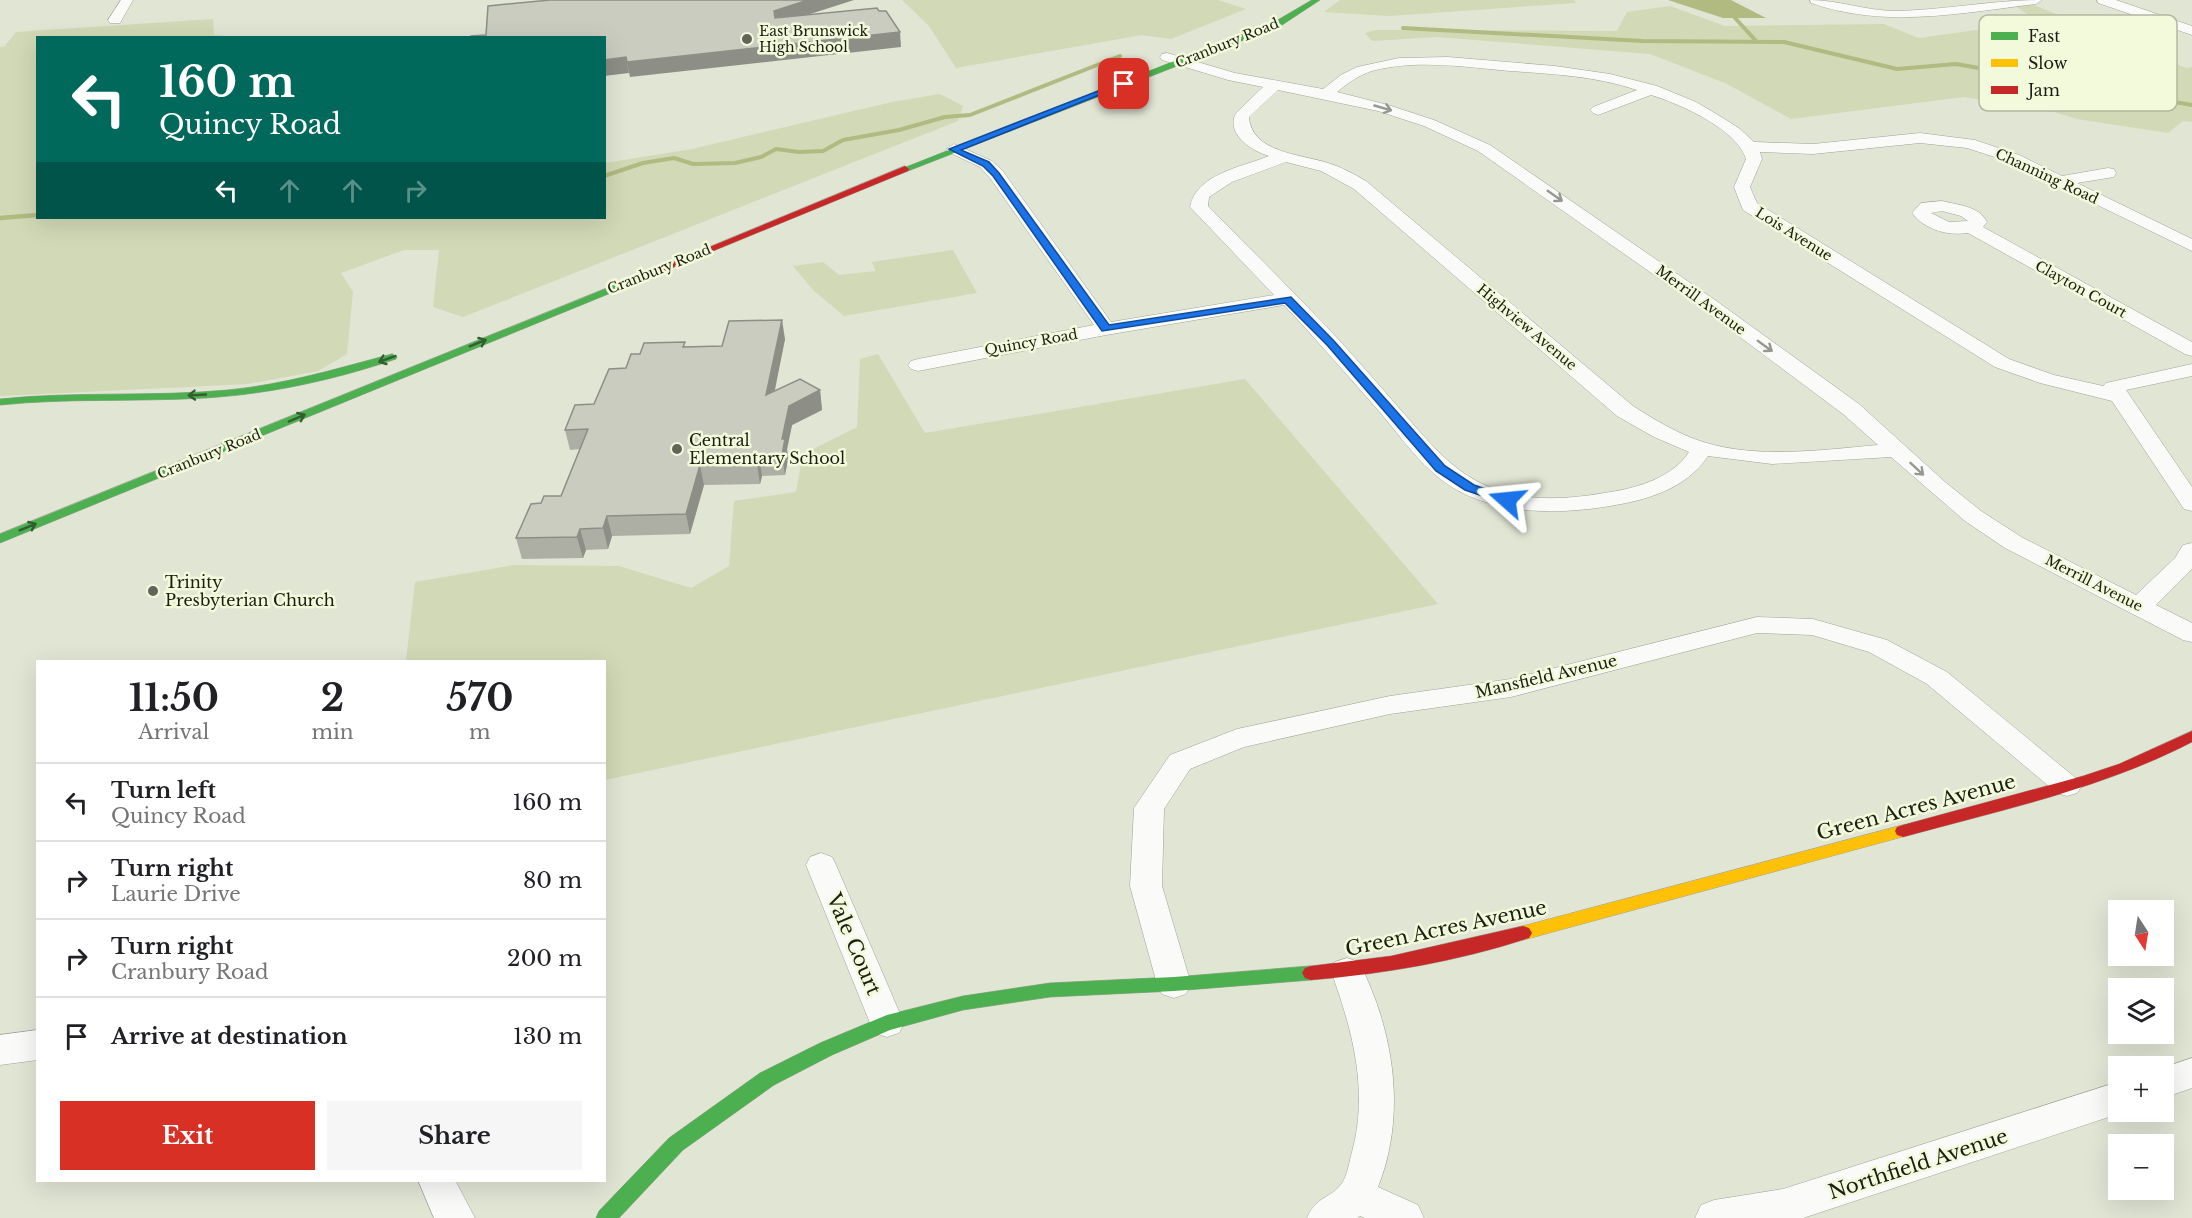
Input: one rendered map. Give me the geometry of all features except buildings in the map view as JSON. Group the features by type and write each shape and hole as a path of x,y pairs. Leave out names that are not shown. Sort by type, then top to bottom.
{"main road":[{"name":"Cranbury Road","path":"0,539 1174,60 1294,0"},
{"name":"Cranbury Road","path":"557,296 1174,60 1279,23 1317,0"},
{"path":"0,402 76,396 228,393 324,378 367,367 401,354"},
{"path":"228,393 254,396 265,402"},
{"path":"243,440 262,419"},
{"name":"Green Acres Avenue","path":"606,1218 676,1144 767,1079 826,1049 887,1023 963,1003 1050,990 1174,984 1279,974 1347,971 1468,947 1664,897 2067,786 2162,753 2192,736"}],"street":[{"path":"115,20 127,0"},
{"path":"1816,0 1849,11 1903,15 2036,0"},
{"path":"2108,2 2138,0"},
{"path":"2108,2 2146,15"},
{"path":"2177,26 2192,31"},
{"name":"Merrill Avenue","path":"1174,60 1233,77 1326,94 1383,108 1429,123 1500,157 1851,409 1973,516 2014,543 2192,634"},
{"path":"1326,94 1354,72 1383,65 1427,61 1578,72 1618,78 1693,106 1733,130 1750,147"},
{"name":"Highview Avenue","path":"1274,86 1244,110 1240,121 1246,136 1253,143 1283,157 1320,166 1343,175 1360,185 1625,411 1647,425 1701,449 1754,456 1792,458 1898,450"},
{"path":"1598,110 1652,89"},
{"name":"Channing Road","path":"1750,147 1813,149 1906,138 1936,138 1969,143 2000,152 2192,246"},
{"name":"Lois Avenue","path":"1750,147 1753,165 1742,188 1749,206 2002,363 2047,379 2120,397"},
{"path":"954,149 986,164 996,174 1106,329"},
{"path":"1283,157 1214,184 1205,190 1198,201 1204,214 1331,343 1440,468 1470,488 1489,496 1526,504 1551,505 1595,501 1652,489 1680,476 1696,459 1701,449"},
{"path":"2060,181 2109,173"},
{"name":"Clayton Court","path":"1971,227 2192,350"},
{"name":"Quincy Road","path":"918,365 1106,329 1287,299"},
{"path":"2192,370 2113,387 2192,504"},
{"path":"2140,606 2185,562 2192,550"},
{"name":"Mansfield Avenue","path":"1174,984 1146,886 1149,808 1180,762 1237,739 1390,705 1511,688 1757,625 1813,627 1878,646 1937,678 2067,786"},
{"name":"Vale Court","path":"821,865 887,1023"},
{"path":"1326,1218 1355,1195 1373,1147 1377,1100 1371,1035 1347,971"},
{"path":"0,1050 36,1045"},
{"path":"2174,1079 2192,1073"},
{"name":"Northfield Avenue","path":"1714,1218 1783,1207 2108,1101"},
{"path":"437,1182 448,1208 456,1218"},
{"path":"1355,1195 1405,1218"}],"shaded area":[{"path":"902,0 1218,0 1246,9 1171,39 1142,35 956,68 929,26"},
{"path":"1340,0 1574,0 1576,3 1389,16 1324,12"},
{"path":"1668,0 1731,0 1766,18 1723,18"},
{"path":"2007,0 2022,0 2058,15 2028,15"},
{"path":"1670,6 1725,26 1884,24 1919,38 1979,31 1979,99 1964,97 1791,119 1727,84 1650,54 1437,37 1372,41 1365,33 1376,30 1617,31 1627,12"},
{"path":"213,19 214,35 227,36 36,36 36,219 606,219 606,163 692,149 892,102 940,94 963,106 958,121 463,317 433,307 439,250 404,250 341,273 353,292 347,354 318,371 248,384 0,396 0,47 5,46 16,32"},
{"path":"2177,64 2186,68 2192,67 2192,122 2183,121 2168,133 2077,119 2051,111 2177,111"},
{"path":"953,250 977,293 844,316 813,290 793,266 823,262 839,275 876,271 872,262"},
{"path":"878,354 925,433 1245,379 1438,604 606,780 606,660 406,660 415,582 514,565 619,566 691,588 729,566 734,501 796,492 803,454 857,427 860,359"}],"waterway":[{"path":"1735,18 1757,42"},
{"path":"1403,28 1643,41 1757,42"},
{"path":"1757,42 1784,42 1897,69 1956,64 1979,68"},
{"path":"606,175 643,163 674,158 693,164 735,163 761,157 776,149 799,152 823,151 843,140 899,130 945,117 970,115 1120,56"},
{"path":"2177,102 2192,105"},
{"path":"0,218 36,215"}],"traffic: fast":[{"path":"905,169 1279,23 1317,0"},
{"path":"0,539 659,270"},
{"path":"0,402 51,398 229,393 300,382 392,357"},
{"path":"606,1218 676,1144 767,1079 826,1049 887,1023 963,1003 1050,990 1174,984 1311,973"}],"traffic: slow":[{"path":"1523,933 1903,831"}],"traffic: jam":[{"path":"659,270 905,169"},
{"path":"1903,831 2088,780 2159,753 2192,736"},
{"path":"1311,973 1365,968 1444,953 1523,933"}],"place":[{"name":"East Brunswick High School","path":"747,39"},
{"name":"Central Elementary School","path":"677,449"},
{"name":"Trinity Presbyterian Church","path":"153,591"}],"route":[{"path":"1124,84 954,149 986,164 996,174 1106,329 1287,299 1331,343 1440,468 1470,488 1507,500"}]}
